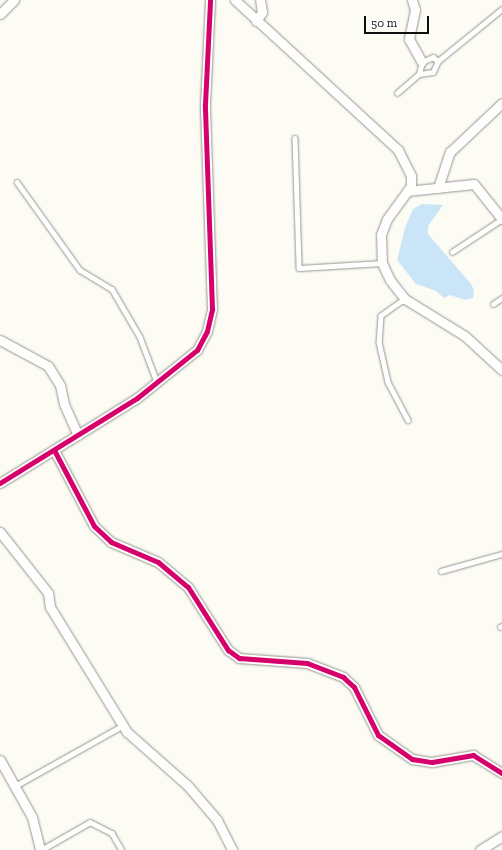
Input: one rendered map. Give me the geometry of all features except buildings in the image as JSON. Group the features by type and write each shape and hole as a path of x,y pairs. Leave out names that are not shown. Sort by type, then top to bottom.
{"street":[{"path":"0,14 14,0"},
{"path":"0,484 78,435 157,382 197,350 207,331 212,309 205,104 210,0"},
{"path":"256,21 262,12 259,0"},
{"path":"412,0 415,10 409,39 422,62"},
{"path":"239,1 256,21 287,51 322,77 398,150 411,176 407,191 381,236 382,263 390,280 405,299 465,336 502,370"},
{"path":"438,188 450,152 502,103"},
{"path":"407,191 474,184 502,219"},
{"path":"0,340 48,366 60,385 64,404 78,435"},
{"path":"54,450 94,526 111,542 158,562 188,587 228,650 239,658 307,663 343,677 354,688 378,735 412,759 432,762 473,755 502,773"},
{"path":"0,532 48,594 50,607 122,726 188,786 217,820 232,850"},
{"path":"0,760 32,817 40,850"},
{"path":"480,850 502,836"}],"lane":[{"path":"396,93 419,74 433,72 438,61 502,9"},
{"path":"419,74 422,62 433,57 438,61"},
{"path":"295,138 299,268 382,263"},
{"path":"17,182 80,270 112,289 140,337 157,382"},
{"path":"452,252 502,219"},
{"path":"493,304 502,298"},
{"path":"405,299 381,316 379,342 388,382 408,420"},
{"path":"441,571 502,554"},
{"path":"15,786 122,726"},
{"path":"40,850 90,822 112,833 122,850"}],"water":[{"path":"422,204 443,205 428,226 428,234 471,284 474,290 473,298 465,300 450,295 444,298 436,291 416,284 397,260 405,228 413,209"}],"cycle path":[{"path":"0,483 137,398 197,350 207,331 212,309 205,104 210,0"},
{"path":"54,450 94,526 111,542 158,562 188,587 228,650 239,658 307,663 343,677 354,687 378,735 412,759 432,762 473,755 502,773"}]}
